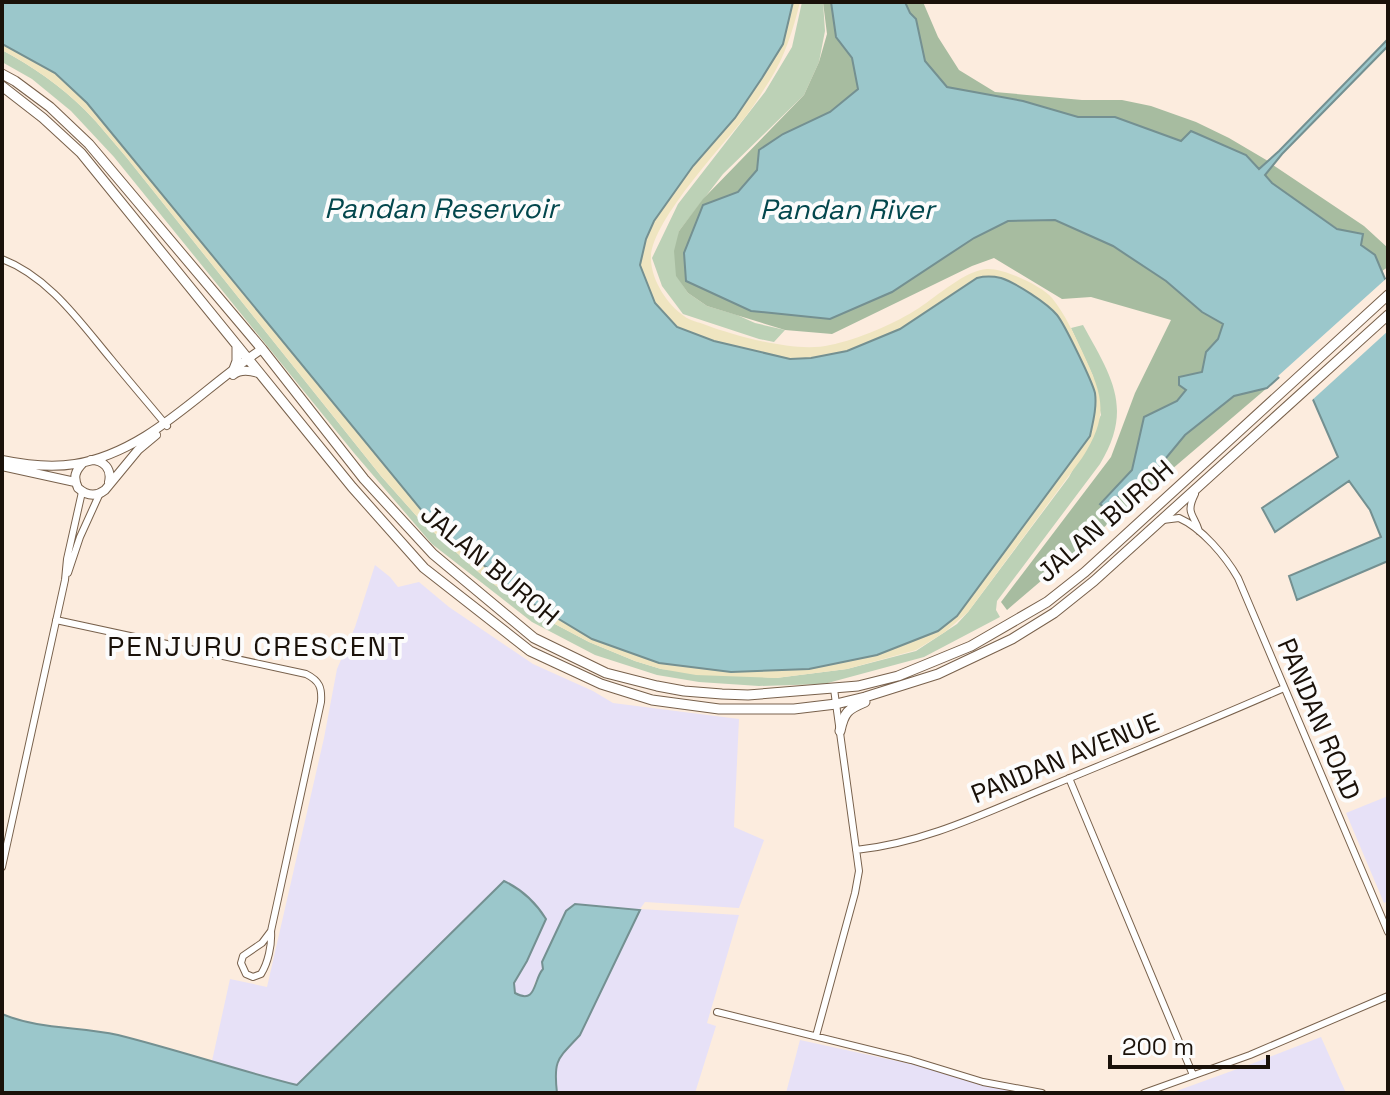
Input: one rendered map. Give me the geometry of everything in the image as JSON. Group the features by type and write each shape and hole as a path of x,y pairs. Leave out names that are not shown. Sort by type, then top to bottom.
{"highway":[{"path":"2,67 18,76 50,107"},
{"name":"JALAN BUROH","path":"2,74 50,107 107,164 262,349 364,479 433,554 534,638 606,673 671,689 748,695 858,686 923,666 971,646 1047,602 1085,572 1388,295"},
{"name":"JALAN BUROH","path":"2,86 81,153 352,487 424,568 530,651 601,684 652,700 753,710 836,704 873,695 951,668 1012,639 1054,613 1094,581 1388,315"},
{"path":"2,94 43,118"},
{"path":"234,369 237,346"},
{"path":"883,680 892,689"},
{"path":"840,731 848,710 873,695"}],"main road":[{"path":"2,463 75,482 82,492 94,495 103,492 138,450 165,424 262,349"},
{"path":"2,463 56,466 86,461 136,442 236,372 250,370 258,373"},
{"path":"75,482 77,469 86,461 101,462 109,471 110,478 103,492"}],"street":[{"path":"2,259 48,287 63,302 165,424"},
{"path":"1199,531 1190,513 1192,499 1201,484"},
{"path":"65,580 82,492"},
{"path":"2,867 65,580 80,537 103,492"},
{"path":"1160,522 1179,518 1199,531"},
{"name":"PANDAN ROAD","path":"1199,531 1238,578 1388,932"},
{"path":"56,620 306,674 320,684 321,702 266,966 261,974 253,977 246,974 241,963 243,956 262,943 271,931"},
{"name":"PANDAN AVENUE","path":"856,850 877,848 943,830 1284,688"},
{"path":"816,1036 858,877 834,689"},
{"path":"1069,778 1193,1075"},
{"path":"1144,1093 1250,1055 1388,996"},
{"path":"717,1012 911,1060 983,1082 1042,1093"}],"shaded area":[{"path":"375,565 398,587 419,582 449,607 533,664 613,703 739,719 734,827 764,840 739,908 645,902 640,909 739,915 707,1023 716,1026 695,1093 557,1093 555,1070 563,1051 580,1035 640,910 575,905 566,911 532,992 523,997 515,994 514,983 546,919 529,898 504,881 297,1085 212,1061 230,979 267,987 337,669 355,627"},
{"path":"1388,796 1388,901 1384,903 1346,813"},
{"path":"1321,1037 1346,1093 1171,1093 1251,1064"},
{"path":"800,1040 1044,1093 786,1093"}],"green space":[{"path":"802,2 823,2 825,31 819,62 804,95 723,174 679,231 676,275 688,293 707,306 785,330 774,342 683,314 662,286 652,258 678,204 765,92 792,47"},
{"path":"823,2 831,2 836,37 852,58 858,89 830,112 783,134 738,193 703,205 974,238 1008,221 1054,220 1113,246 1166,281 1202,312 1223,324 1218,339 1206,352 1202,372 1177,401 1144,417 1132,470 1101,504 1157,469 1185,435 1234,396 1267,388 1007,610 1001,602 1111,457 1135,393 1171,320 1091,297 1062,299 994,258 832,334 785,330 707,306 688,293 676,276 674,251 679,231 703,199 804,95 827,34"},
{"path":"905,2 923,2 938,37 959,70 995,92 1082,100 1122,100 1151,106 1196,122 1268,161 1259,169 1192,132 1182,141 1115,117 1078,117 1023,101 947,87 925,61 916,19"},
{"path":"2,50 56,85 96,122 381,476 421,521 484,577 534,613 589,642 635,661 661,669 776,678 847,669 916,651 957,624 1069,477 1101,415 1093,376 1071,328 1083,325 1110,377 1117,409 1110,444 1100,464 997,601 996,610 1000,617 924,657 824,684 759,686 699,682 657,675 595,655 532,622 432,544 354,453 114,157 71,111 32,79 2,62"},
{"path":"1273,165 1364,226 1388,248 1388,267 1382,271 1375,255 1361,245 1363,234 1338,229 1272,183 1264,175"}],"sand":[{"path":"793,2 800,2 775,71 749,112 674,207 653,245 652,268 666,299 686,318 719,330 768,342 817,347 852,339 888,325 979,270 1003,271 1040,288 1057,304 1095,381 1100,417 1082,458 968,612 945,632 916,650 847,669 776,678 696,675 635,661 589,642 534,613 484,577 421,521 381,476 96,122 56,85 2,50 2,44 55,73 87,103 432,523 524,598 592,639 957,616 1090,436 1095,393 977,278 900,329 847,351 790,359 714,341 677,327 655,303 640,265 654,221 693,166 735,118 783,44"}],"water":[{"name":"Pandan Reservoir","path":"2,2 793,2 783,44 762,78 735,118 693,166 654,221 640,265 655,303 677,327 714,341 790,359 811,358 847,351 900,329 977,278 1001,278 1046,305 1066,330 1095,393 1090,436 957,616 938,631 877,655 809,669 731,672 659,663 592,639 524,598 432,523 87,103 55,73 2,44"},
{"name":"Pandan River","path":"831,2 905,2 916,19 925,61 947,87 1023,101 1078,117 1115,117 1181,141 1191,131 1246,155 1259,169 1388,39 1388,46 1265,175 1337,229 1363,234 1361,245 1375,255 1388,286 1388,561 1297,600 1289,576 1381,537 1370,510 1349,481 1275,532 1262,508 1338,457 1301,372 1286,371 1267,388 1234,396 1185,435 1157,469 1104,507 1100,504 1132,470 1144,417 1177,401 1186,390 1179,385 1179,377 1202,372 1206,352 1218,339 1223,324 1113,246 1055,220 1008,221 974,238 892,292 830,319 751,311 686,281 684,253 703,205 738,192 757,170 759,150 783,134 830,112 858,89 852,58 836,37"},
{"path":"504,881 528,897 546,919 514,983 515,993 522,996 534,990 543,969 542,962 566,911 575,904 640,910 580,1035 559,1060 557,1093 2,1093 2,1014 31,1023 118,1035 297,1085"}],"pier":[{"path":"1388,277 1388,331 1310,402 1299,376 1287,375 1282,380 1278,376"}],"district":[{"name":"PENJURU CRESCENT","path":"257,646"}]}
